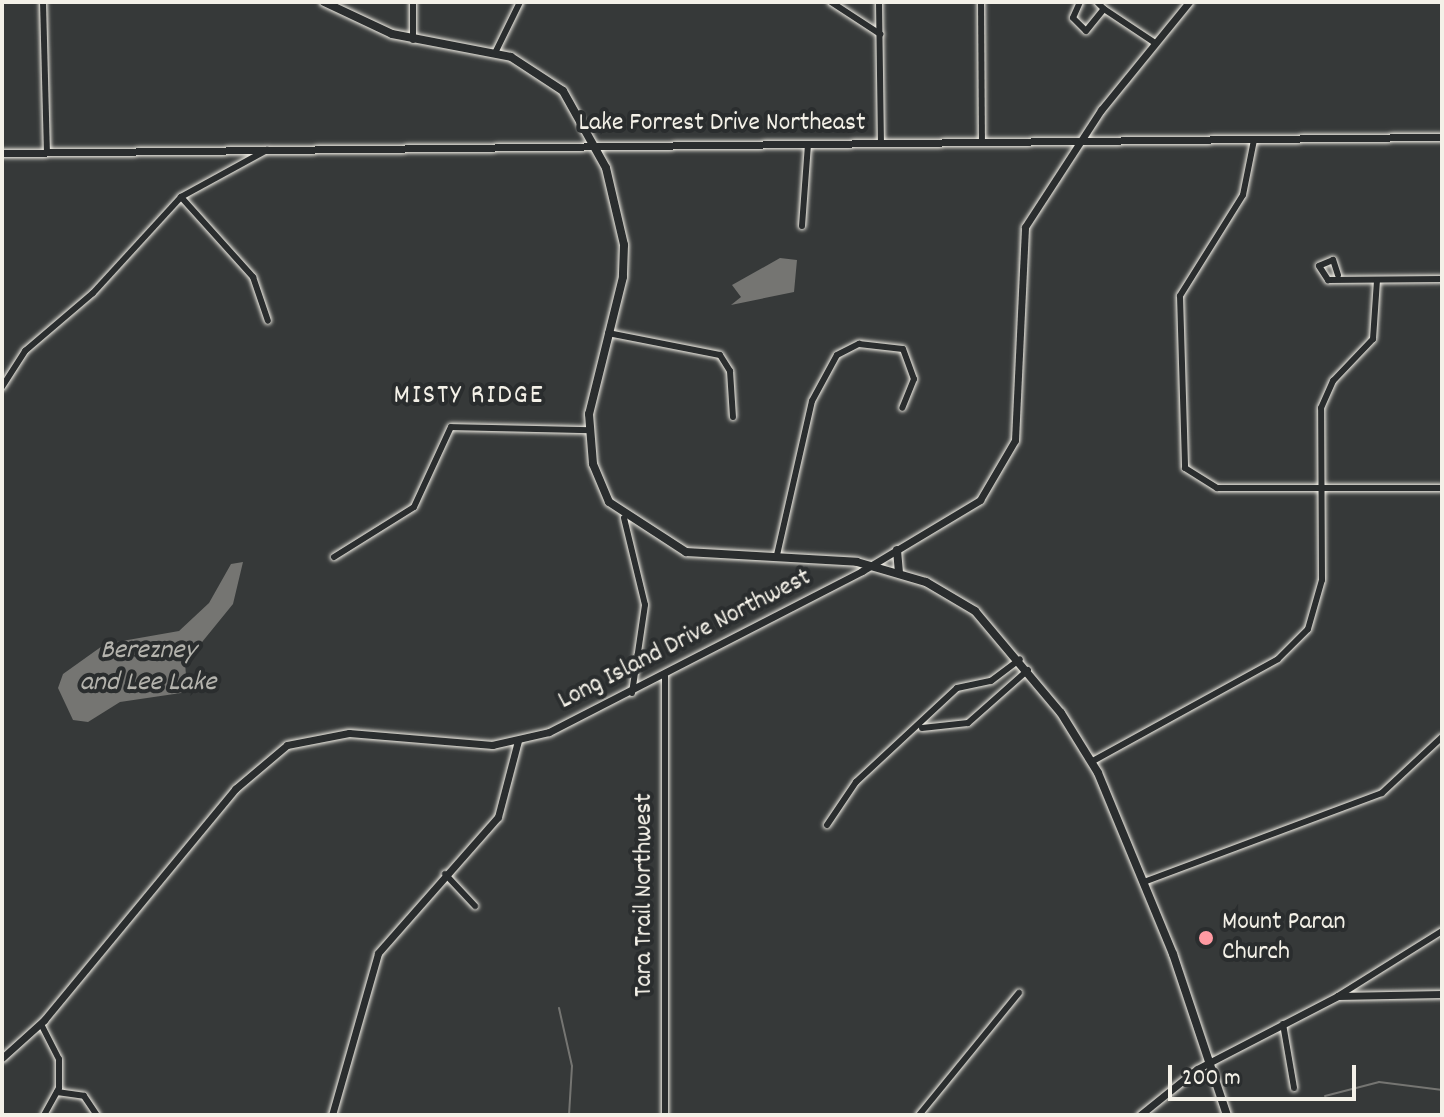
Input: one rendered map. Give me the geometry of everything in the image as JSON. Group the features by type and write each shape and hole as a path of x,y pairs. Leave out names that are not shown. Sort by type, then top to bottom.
{"main road":[{"path":"324,2 413,40 495,53 555,84 594,144 624,245 588,430 598,482 624,518 686,552 777,555 870,565 899,573 957,597 1020,659 1091,762 1144,882 1227,1115"},
{"path":"897,550 899,573"}],"street":[{"path":"43,2 47,153"},
{"path":"413,2 413,40"},
{"path":"495,53 520,2"},
{"path":"831,2 880,34"},
{"path":"879,2 881,144"},
{"path":"981,2 982,143"},
{"path":"1080,2 1073,18 1081,30 1091,29 1104,9"},
{"path":"1097,2 1155,43"},
{"name":"Long Island Drive Northwest","path":"2,1058 41,1024 209,818 287,745 349,733 466,745 518,741 632,693 968,510 1006,463 1017,417 1021,242 1078,143 1189,2"},
{"name":"Lake Forrest Drive Northeast","path":"2,153 594,144 1078,143 1442,137"},
{"path":"1254,140 1243,195 1180,296 1181,457 1191,477 1210,487 1442,488"},
{"path":"802,226 808,144"},
{"path":"2,387 25,351 93,293 181,197 270,149"},
{"path":"181,197 253,277 268,321"},
{"path":"1338,275 1377,280 1442,279"},
{"path":"1091,762 1300,640 1321,593 1321,408 1333,381 1373,339 1377,280"},
{"path":"608,333 720,355 730,371 733,417"},
{"path":"777,555 812,401 837,355 859,344 903,349 914,379 902,408"},
{"path":"334,557 414,507 451,427 588,430"},
{"path":"624,518 645,605 632,693"},
{"path":"827,825 856,782 922,728 957,688 991,681 1020,659"},
{"path":"922,728 968,723 998,692 1028,670"},
{"name":"Tara Trail Northwest","path":"665,676 665,1115"},
{"path":"991,681 998,692"},
{"path":"1144,882 1382,793 1442,737"},
{"path":"332,1115 377,954 502,809 518,741"},
{"path":"444,873 475,906"},
{"path":"1140,1115 1209,1062 1338,996 1442,931"},
{"path":"919,1115 1019,993"},
{"path":"1338,996 1442,994"},
{"path":"41,1024 59,1059 57,1092 44,1115"},
{"path":"1283,1024 1294,1088"},
{"path":"57,1092 84,1096 97,1115"}],"water":[{"path":"780,258 797,260 794,292 731,305 741,297 732,285"},
{"name":"Berezney and Lee Lake","path":"243,562 233,604 185,663 186,675 208,689 120,702 88,722 73,720 58,688 63,674 105,644 179,631 209,603 231,564"}],"waterway":[{"path":"559,1008 572,1066 569,1115"},
{"path":"1325,1096 1379,1082 1442,1090"}],"place":[{"name":"Mount Paran Church","path":"1206,938"}],"district":[{"name":"MISTY RIDGE","path":"469,397"}]}
